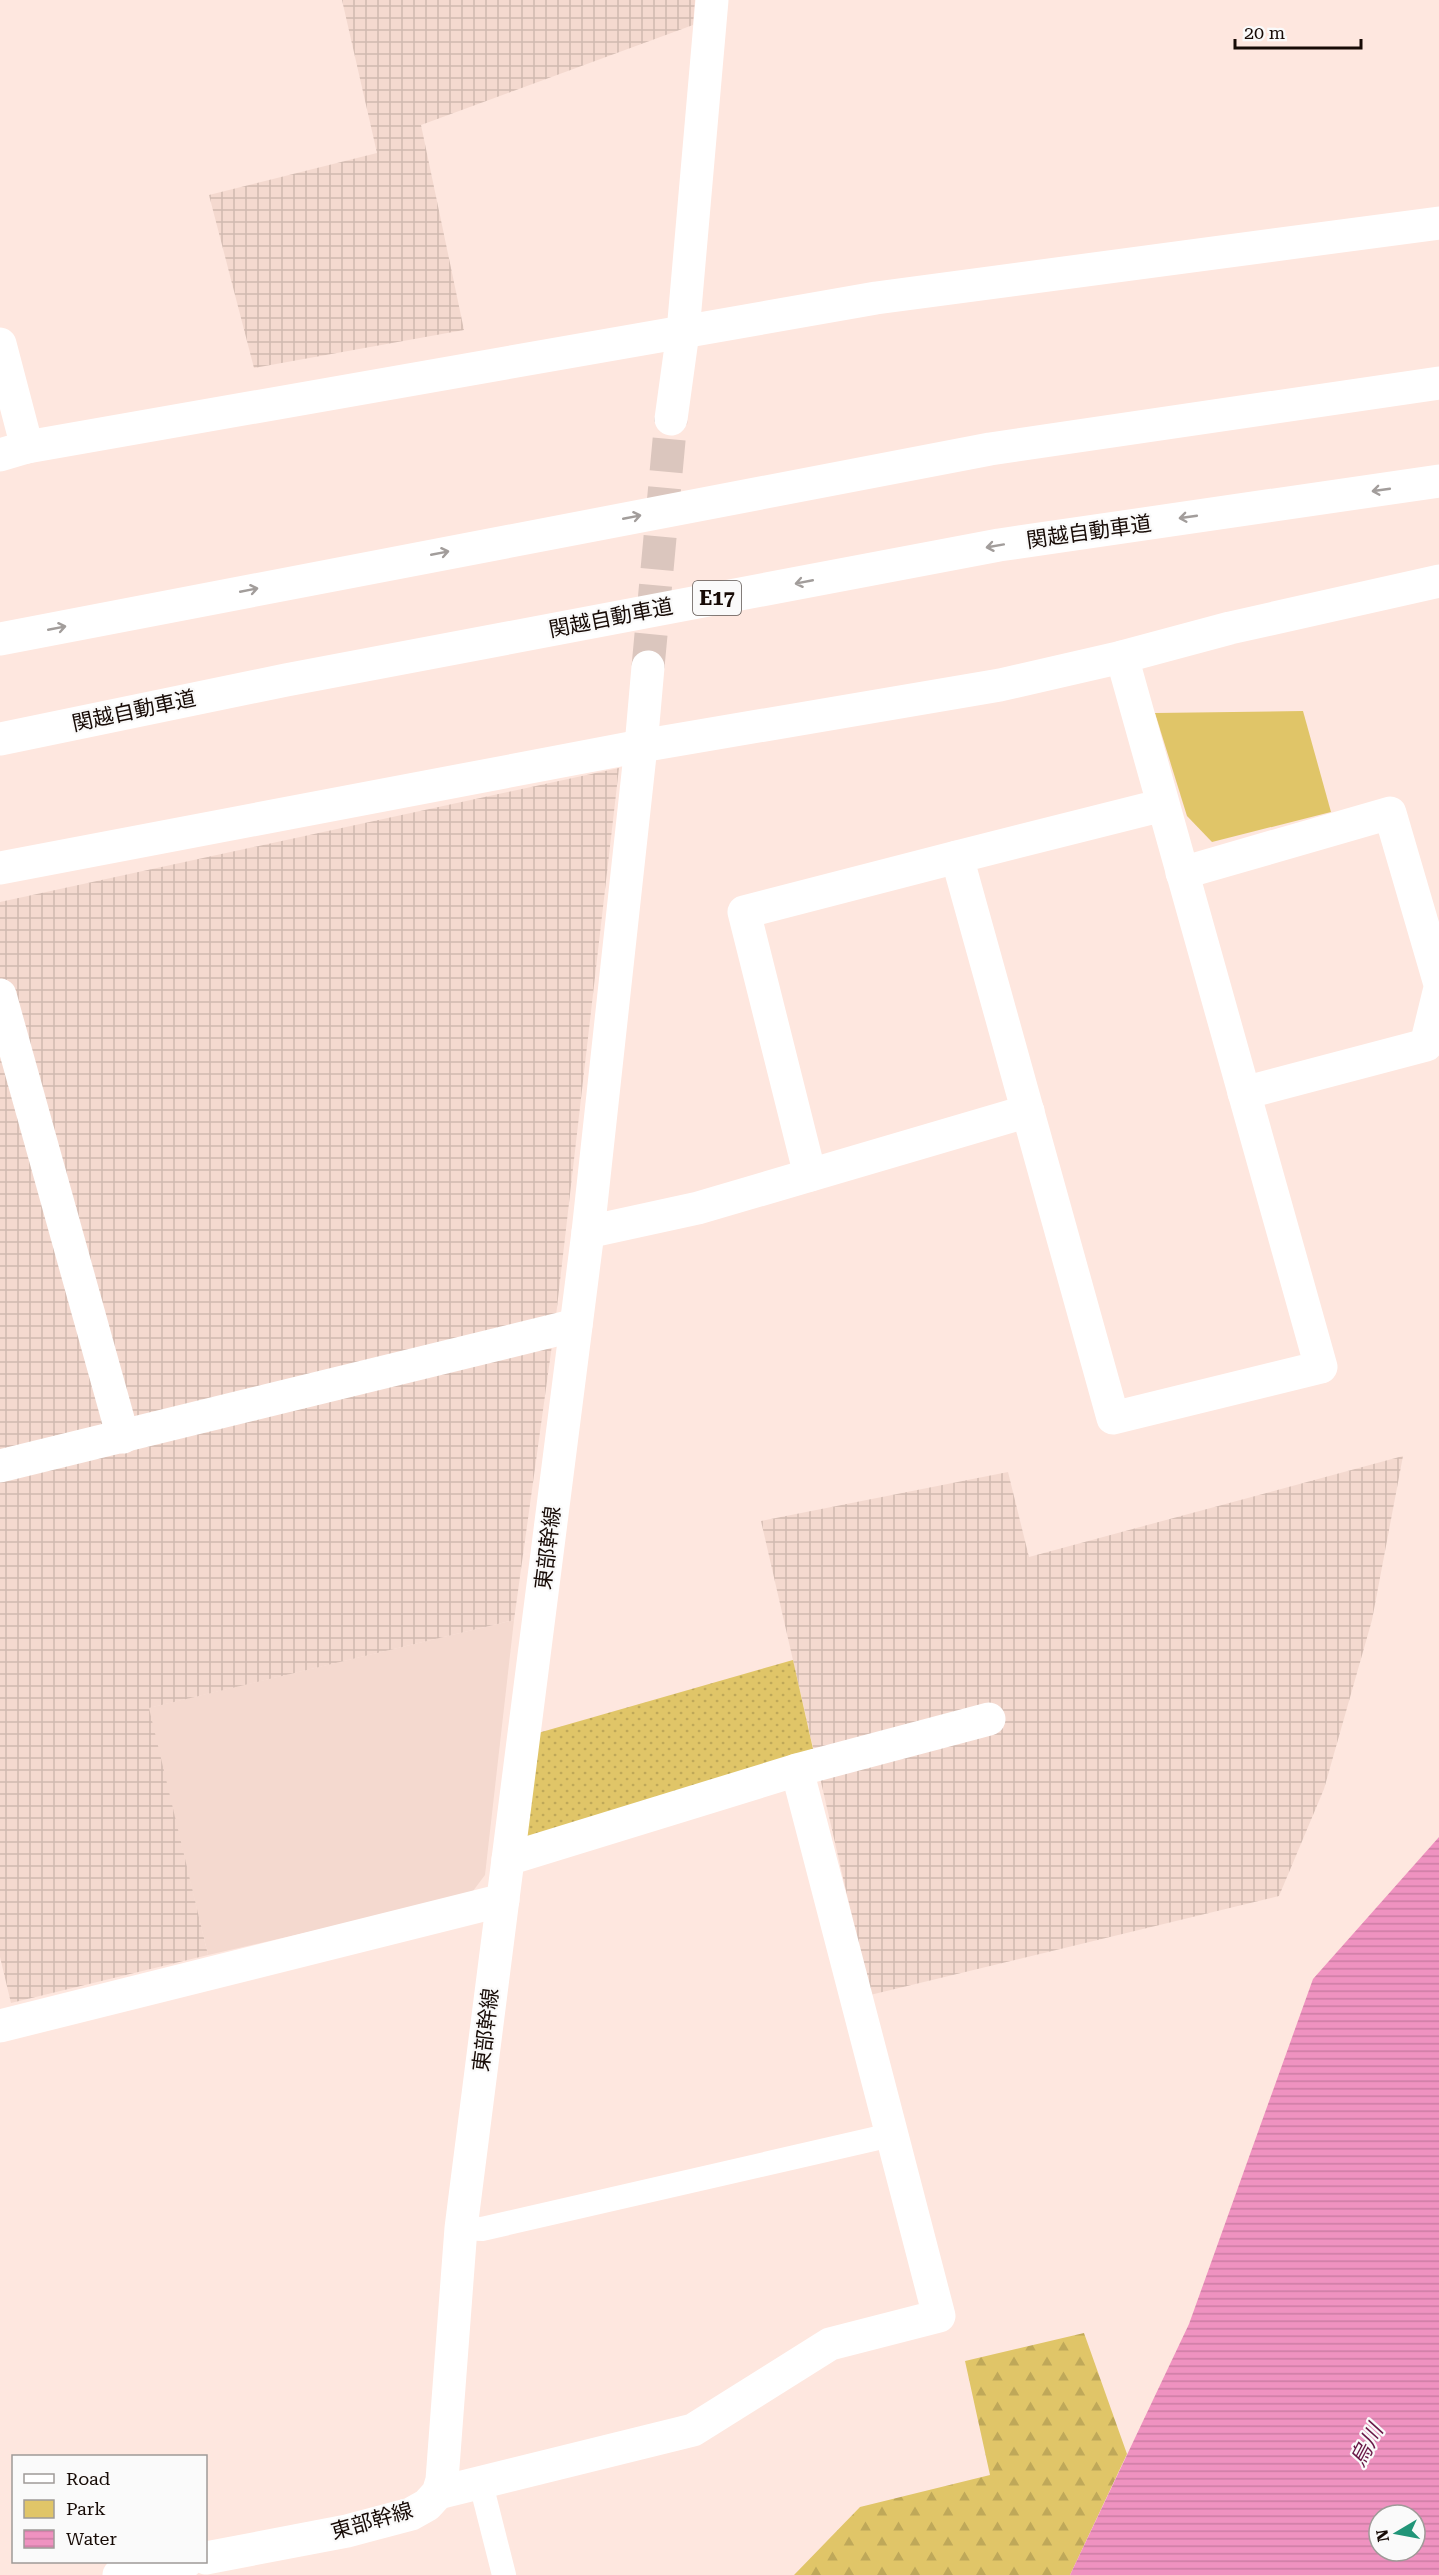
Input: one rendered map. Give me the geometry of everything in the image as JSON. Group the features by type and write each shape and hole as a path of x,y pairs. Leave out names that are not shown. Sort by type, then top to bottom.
{"main road":[{"path":"671,419 682,332 712,0"},
{"path":"0,344 13,451 876,298 1439,223"},
{"path":"0,639 990,449 1439,383"},
{"name":"関越自動車道","path":"0,739 285,680 999,545 1439,481"},
{"path":"0,868 641,746 1000,685 1122,657 1230,628 1439,581"},
{"path":"957,857 1113,1418 1320,1367 1122,657"},
{"name":"東部幹線","path":"207,2558 379,2523 411,2514 427,2505 438,2493 446,2455 462,2228 588,1232 648,667"},
{"path":"810,1175 744,912 1163,805"},
{"path":"1182,873 1390,813 1439,981"},
{"path":"1244,1093 1426,1045 1439,992"},
{"path":"0,995 123,1437"},
{"path":"588,1232 698,1208 1028,1111"},
{"path":"0,1466 576,1325"},
{"path":"508,1859 797,1770 989,1719"},
{"path":"438,2493 693,2430 830,2344 939,2316 797,1770"},
{"path":"0,2026 503,1900"},
{"path":"119,2575 181,2563"}],"lane":[{"path":"462,2228 482,2229 891,2135"},
{"path":"481,2484 504,2575"}],"shaded area":[{"path":"342,0 695,0 693,25 421,125 464,330 254,368 209,195 377,153"},
{"path":"619,768 556,1316 514,1620 149,1708 208,1955 11,2003 0,1957 0,902"},
{"path":"1403,1456 1372,1620 1324,1789 1279,1896 870,1995 761,1521 1008,1472 1029,1557"},
{"path":"514,1620 485,1875 470,1895 208,1955 148,1708"}],"green space":[{"path":"1303,711 1331,812 1212,842 1187,816 1155,713"},
{"path":"793,1660 813,1749 525,1843 538,1733"},
{"path":"1084,2333 1127,2454 1070,2575 794,2575 860,2507 990,2475 965,2361"}],"water":[{"name":"烏川","path":"1439,1837 1439,2575 1070,2575 1189,2324 1313,1979"}],"tunnel":[{"path":"648,667 671,419"}]}
